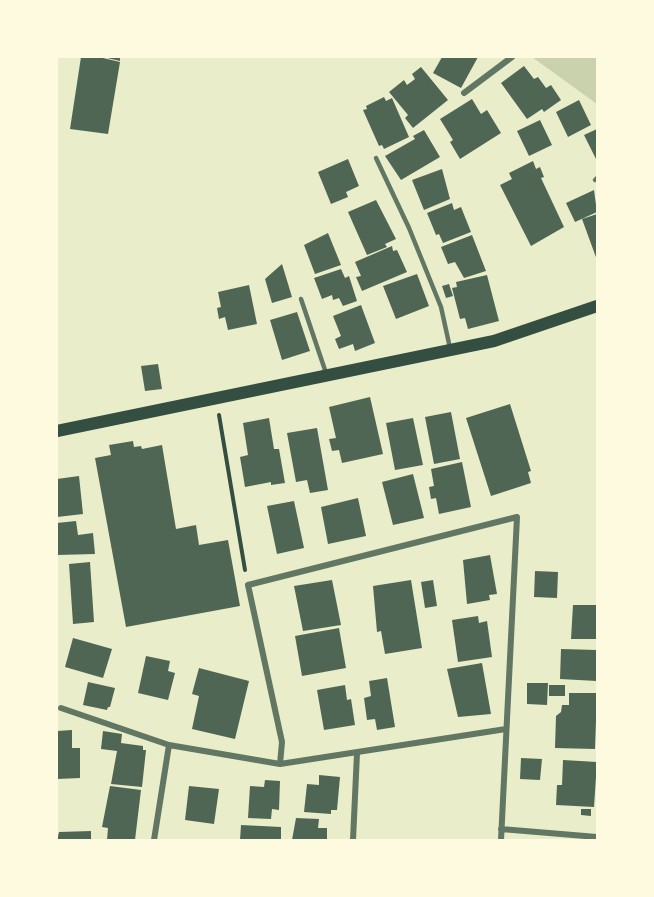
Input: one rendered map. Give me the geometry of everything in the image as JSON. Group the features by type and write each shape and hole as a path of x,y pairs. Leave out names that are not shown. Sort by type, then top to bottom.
{"main road":[{"path":"57,431 494,341 597,306"}],"street":[{"path":"464,93 512,57"},
{"path":"280,764 282,742 248,585 517,517 501,840"},
{"path":"61,708 169,745 280,764 506,729"},
{"path":"154,840 169,745"},
{"path":"353,840 357,753"},
{"path":"501,829 597,837"}],"lane":[{"path":"376,158 409,228 441,307 451,350"},
{"path":"301,299 327,376"}],"path":[{"path":"217,399 248,585"}],"green space":[{"path":"532,57 597,57 597,104"}],"building":[{"path":"81,57 99,57 120,62 108,134 70,129"},
{"path":"103,57 120,57 120,61"},
{"path":"442,57 478,57 461,88 433,73"},
{"path":"524,66 534,79 538,77 546,88 551,85 561,100 544,112 542,109 527,119 501,83"},
{"path":"421,67 448,100 413,128 405,118 408,115 389,92 404,80 407,85 415,79 412,74"},
{"path":"384,97 386,101 392,98 409,137 384,149 382,145 379,146 363,110 367,109 366,106"},
{"path":"472,99 481,114 487,110 501,133 460,159 450,142 453,140 440,119"},
{"path":"579,100 591,125 568,137 556,112"},
{"path":"540,120 552,145 529,156 517,131"},
{"path":"597,129 597,161 584,135"},
{"path":"424,130 440,157 401,180 385,156 415,139 413,136"},
{"path":"348,159 359,186 346,192 348,197 331,204 318,172"},
{"path":"533,161 536,169 540,167 544,177 541,178 564,227 531,246 500,185 512,179 509,173"},
{"path":"442,169 450,199 424,210 412,180"},
{"path":"594,190 597,212 575,222 566,203"},
{"path":"376,200 396,239 385,244 387,247 367,255 348,212"},
{"path":"452,203 454,210 461,207 471,232 443,243 439,234 436,235 427,213"},
{"path":"597,214 597,260 582,219"},
{"path":"328,233 341,265 315,274 304,245"},
{"path":"472,235 486,271 464,278 455,262 448,264 441,247"},
{"path":"392,246 393,251 397,250 407,272 362,291 356,277 361,276 355,262"},
{"path":"282,264 292,297 272,303 265,279"},
{"path":"341,269 345,278 349,276 357,301 343,306 339,298 333,300 332,295 322,299 314,278"},
{"path":"417,274 429,306 396,319 383,286"},
{"path":"487,275 499,321 468,329 465,318 460,319 452,288 457,287 456,282"},
{"path":"449,284 453,296 446,298 442,286"},
{"path":"249,285 257,324 228,330 225,317 219,319 217,308 221,307 218,292"},
{"path":"361,305 375,343 355,351 353,344 339,349 335,339 341,336 333,316"},
{"path":"297,312 310,351 282,360 270,320"},
{"path":"158,364 162,389 145,391 141,366"},
{"path":"370,397 383,454 342,463 339,450 332,451 329,439 336,438 329,407"},
{"path":"510,404 531,471 528,472 531,483 491,496 466,418"},
{"path":"451,412 460,459 434,464 425,417"},
{"path":"269,418 274,449 279,449 285,483 271,485 271,482 245,487 240,457 248,455 243,423"},
{"path":"413,418 423,465 395,470 386,423"},
{"path":"317,428 328,490 310,493 307,480 296,482 287,433"},
{"path":"133,441 134,447 141,446 142,449 162,445 176,529 196,525 199,545 228,540 240,606 126,627 95,458 111,455 109,445"},
{"path":"462,462 471,507 439,514 436,498 431,499 429,487 434,486 431,469"},
{"path":"413,474 424,518 393,525 382,482"},
{"path":"79,476 83,514 57,517 57,479"},
{"path":"358,498 366,536 328,544 321,507"},
{"path":"294,501 304,548 277,554 267,506"},
{"path":"76,521 78,535 93,533 95,554 57,555 57,523"},
{"path":"490,555 497,594 489,595 490,600 467,604 463,560"},
{"path":"90,562 94,622 73,624 69,564"},
{"path":"535,571 558,572 557,598 534,597"},
{"path":"332,580 341,625 303,631 294,586"},
{"path":"411,580 422,648 385,654 381,631 377,632 373,586"},
{"path":"433,580 437,606 425,608 421,582"},
{"path":"573,605 597,605 597,639 571,639"},
{"path":"478,616 479,623 487,621 492,657 458,662 452,620"},
{"path":"339,628 346,668 302,676 295,636"},
{"path":"73,638 112,649 103,678 65,667"},
{"path":"561,649 597,650 597,681 560,679"},
{"path":"146,656 170,661 168,671 175,673 168,700 138,693"},
{"path":"482,663 491,714 458,717 447,669"},
{"path":"199,668 249,681 235,739 192,729 199,696 192,694"},
{"path":"387,678 395,727 377,730 375,719 367,720 364,698 371,696 369,681"},
{"path":"88,682 115,688 107,710 83,705"},
{"path":"527,683 548,683 547,705 527,704"},
{"path":"345,685 347,700 351,699 355,725 324,730 317,690"},
{"path":"549,685 565,685 565,696 549,696"},
{"path":"569,693 597,693 595,749 555,748 556,716 561,712 562,705 569,705"},
{"path":"72,730 72,748 80,748 80,778 57,779 57,731"},
{"path":"103,731 122,734 121,743 143,746 143,750 146,750 142,787 111,784 117,751 101,749"},
{"path":"521,758 542,759 540,780 520,779"},
{"path":"563,760 597,762 594,807 556,805 557,785 562,785"},
{"path":"319,775 340,777 337,810 331,810 331,814 304,812 307,784 319,785"},
{"path":"265,780 280,781 279,810 272,809 271,819 248,818 250,786 264,787"},
{"path":"110,786 141,790 135,840 107,840 108,828 102,827"},
{"path":"189,786 219,789 214,824 185,820"},
{"path":"581,809 591,809 591,816 581,815"},
{"path":"296,818 319,819 318,828 327,828 327,840 292,840"},
{"path":"241,825 281,827 281,840 240,840"},
{"path":"91,831 91,840 57,840 59,832"}]}
